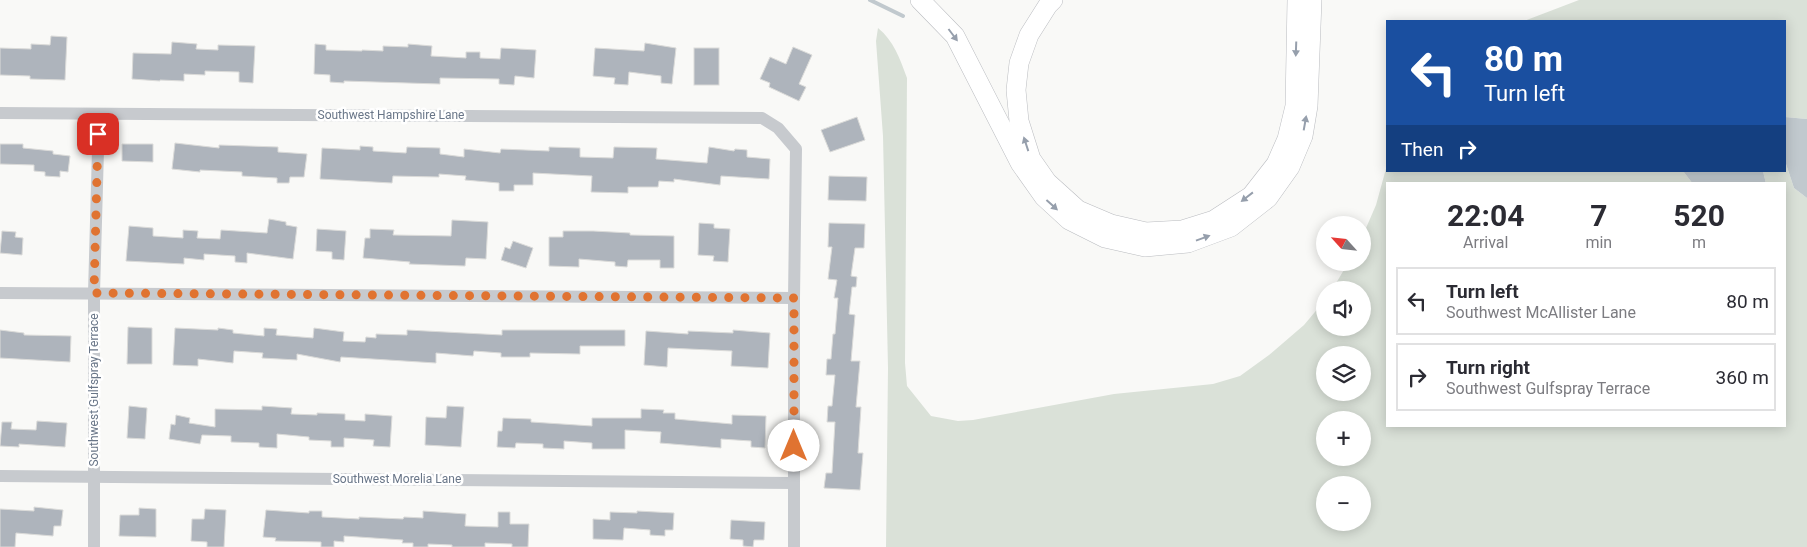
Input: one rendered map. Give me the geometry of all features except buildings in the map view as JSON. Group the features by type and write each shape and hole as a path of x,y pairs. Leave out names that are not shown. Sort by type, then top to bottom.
{"highway":[{"path":"920,0 955,36 1020,163 1044,197 1069,220 1106,238 1145,247 1188,243 1232,227 1268,198 1290,168 1303,136 1308,106 1312,0"},
{"path":"1053,0 1029,35 1019,62 1016,90 1019,121 1031,159 1048,182 1078,210 1111,224 1146,232 1182,230 1214,220 1251,196 1276,164 1287,139 1294,106 1297,0"}],"street":[{"name":"Southwest Hampshire Lane","path":"0,113 762,118 778,128 796,149 794,298"},
{"name":"Southwest Gulfspray Terrace","path":"94,547 94,293 99,114"},
{"path":"0,293 794,298 794,547"},
{"name":"Southwest Morelia Lane","path":"0,476 794,483"}],"shaded area":[{"path":"1579,0 1807,0 1807,119 1786,117 1786,20 1527,20"},
{"path":"878,28 884,33 899,57 907,78 905,363 907,386 931,416 958,421 973,420 1114,394 1213,384 1240,376 1269,355 1304,325 1316,311 1316,336 1371,336 1371,281 1337,281 1343,271 1371,271 1371,217 1386,169 1386,172 1684,172 1691,182 1386,182 1386,427 1786,427 1786,182 1766,182 1763,172 1786,172 1786,164 1794,188 1807,198 1807,547 886,547 888,368 883,136 876,41"},
{"path":"1786,117 1807,119 1807,198 1794,188 1786,164"},
{"path":"1684,172 1763,172 1766,182 1691,182"}],"waterway":[{"path":"870,0 903,16"}],"route":[{"path":"98,134 94,293 794,298 794,446"}]}
